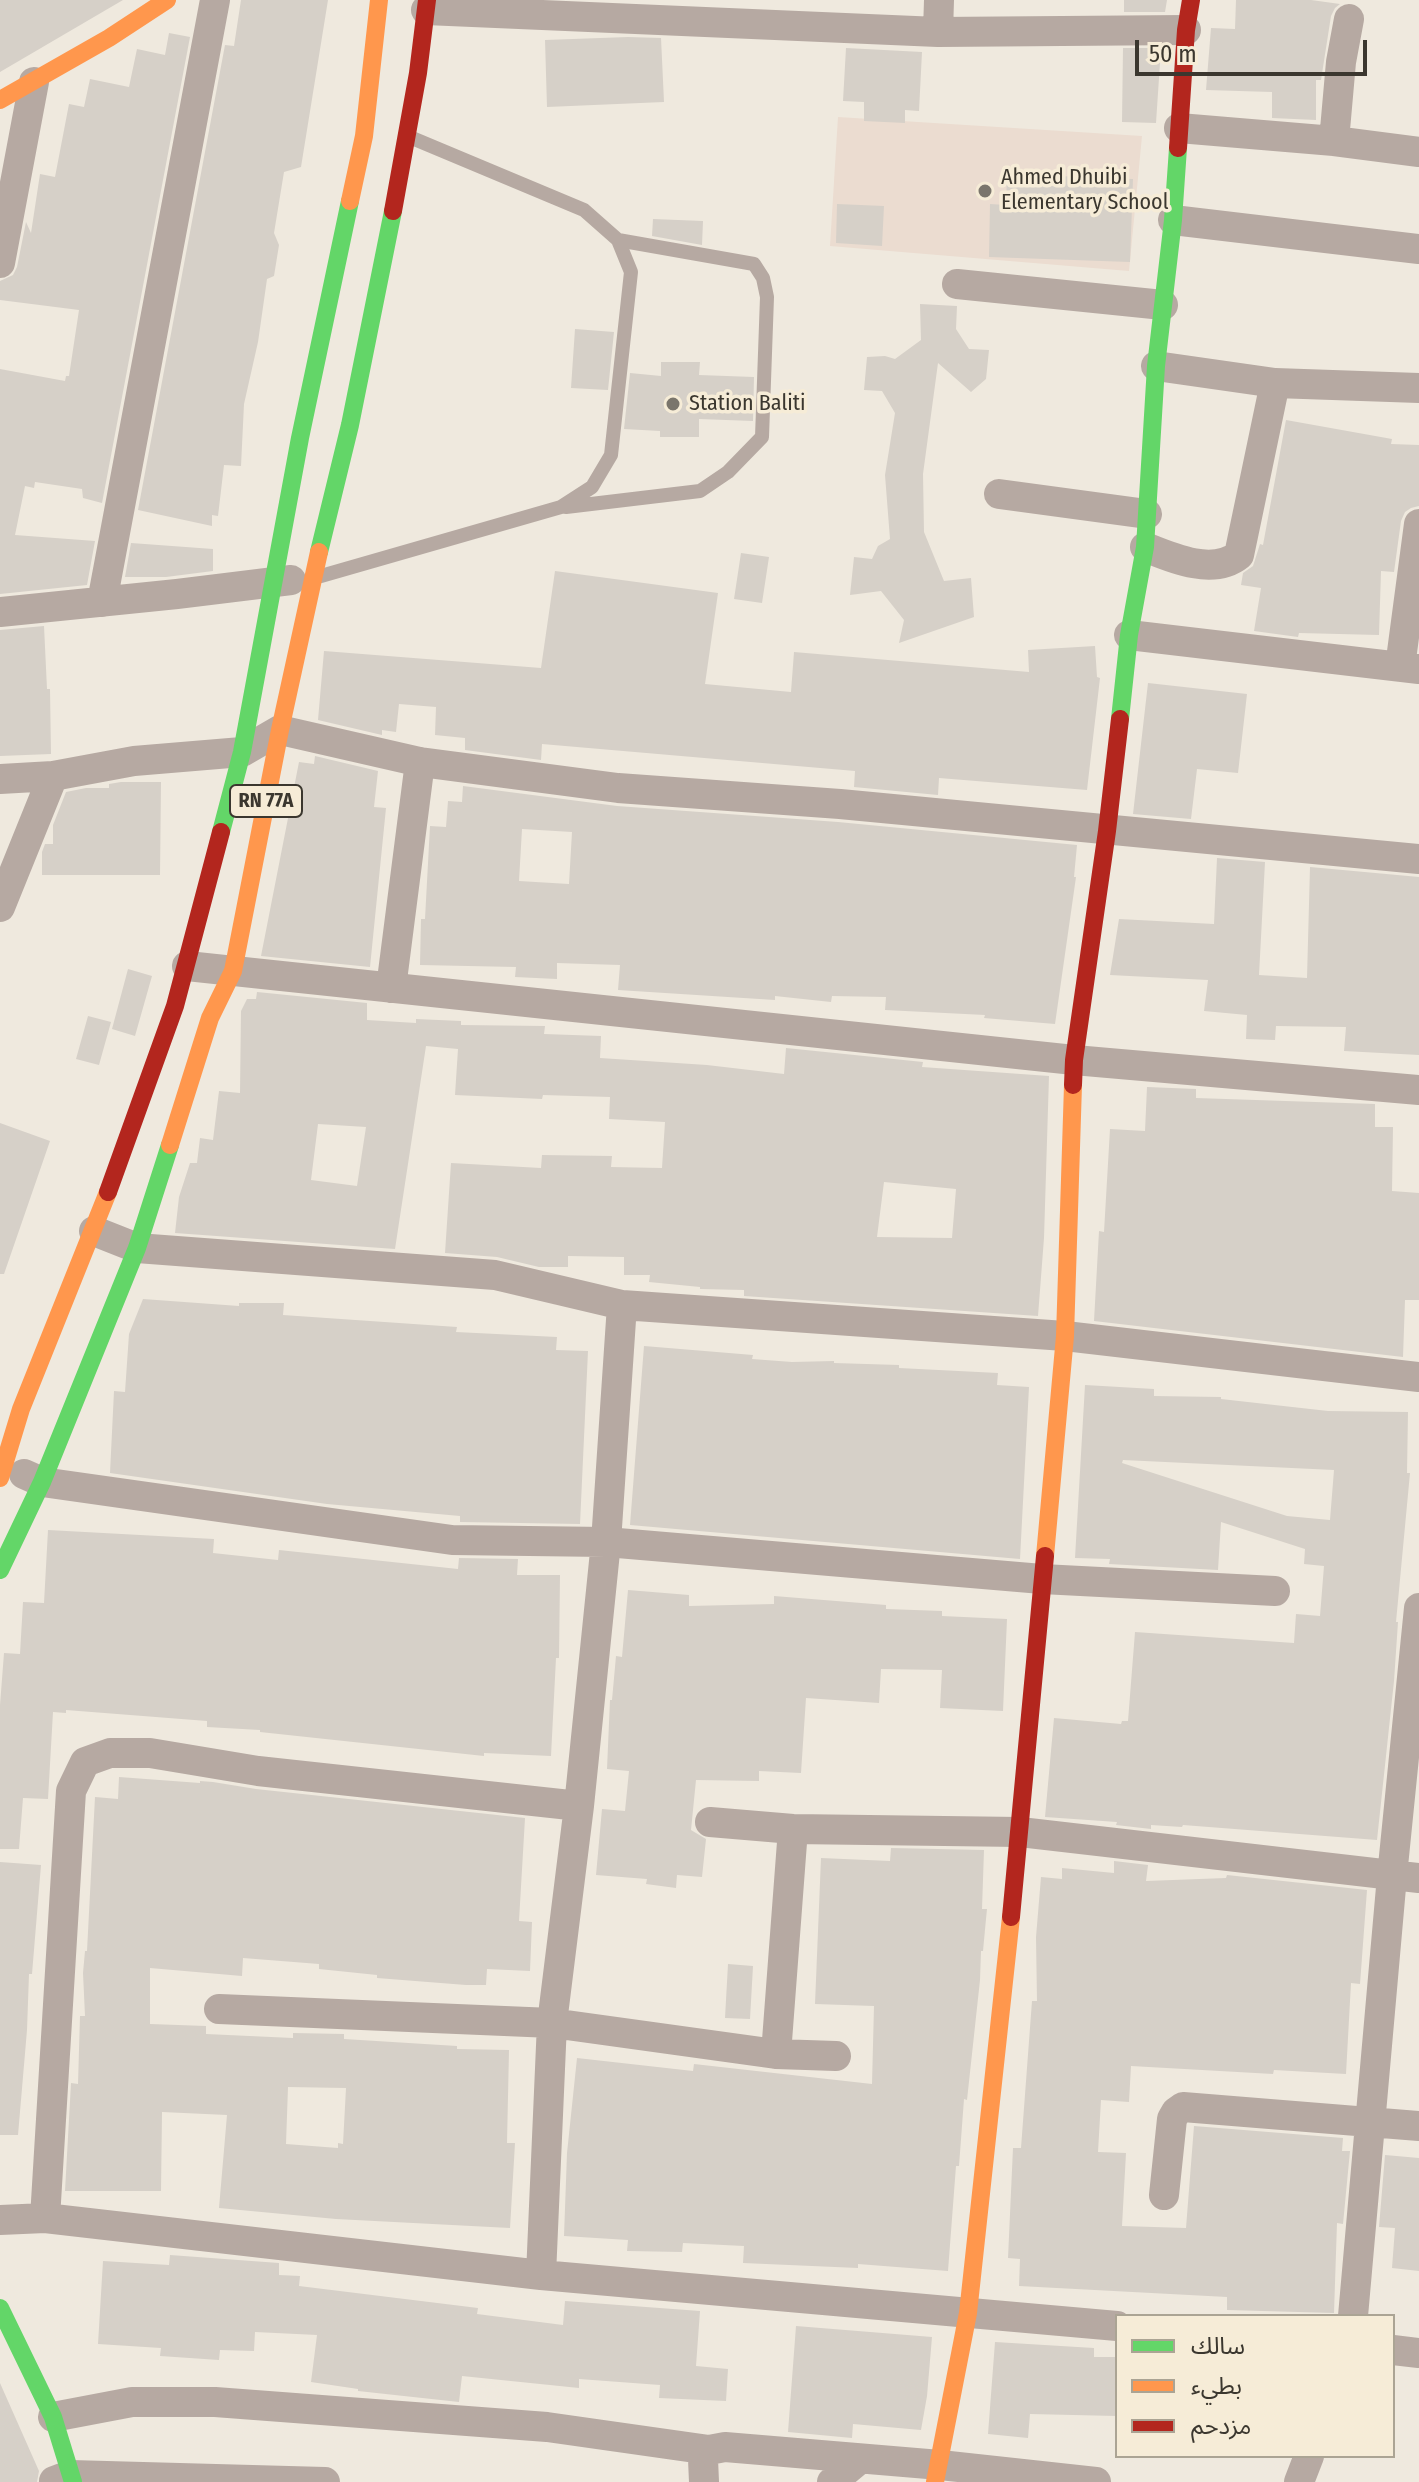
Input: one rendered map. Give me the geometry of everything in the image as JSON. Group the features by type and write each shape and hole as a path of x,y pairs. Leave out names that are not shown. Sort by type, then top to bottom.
{"main road":[{"path":"0,100 109,38 167,0"},
{"path":"1,1470 21,1409 94,1231 187,966 242,752 300,438 364,136 379,0"},
{"path":"938,2473 968,2313 1020,1832 1065,1336 1074,1060 1107,831 1129,635 1145,547 1156,366 1173,220 1186,30 1191,0"},
{"name":"RN 77A","path":"0,1570 42,1482 137,1248 210,1018 233,971 280,730 350,425 407,136 426,5"},
{"path":"0,2308 53,2417 65,2480"}],"street":[{"path":"102,602 215,0"},
{"path":"938,32 939,0"},
{"path":"426,5 938,32 1186,30"},
{"path":"1334,141 1341,62 1349,19"},
{"path":"0,263 34,82"},
{"path":"1179,128 1334,141 1419,152"},
{"path":"1173,220 1419,249"},
{"path":"957,284 1163,305"},
{"path":"1156,366 1275,383 1419,388"},
{"path":"1145,547 1179,561 1197,563 1227,563 1239,555 1275,383"},
{"path":"999,494 1147,514"},
{"path":"1129,635 1410,668 1419,524"},
{"path":"0,612 274,580 313,579"},
{"path":"0,779 53,776 134,761 242,752 280,730 420,762 618,788 840,804 1419,859"},
{"path":"391,988 420,762"},
{"path":"0,907 53,776"},
{"path":"187,966 1074,1060 1419,1090"},
{"path":"94,1231 137,1248 495,1275 622,1305 1065,1336 1419,1377"},
{"path":"541,2275 552,2023 579,1806 606,1542 622,1305"},
{"path":"1,1470 42,1482 452,1540 606,1542 1042,1579 1275,1591"},
{"path":"1353,2314 1372,2122 1406,1877 1419,1608"},
{"path":"45,2218 71,1791 85,1762 110,1753 150,1753 258,1771 579,1806"},
{"path":"710,1822 793,1829 1020,1832 1406,1877"},
{"path":"776,2054 793,1829"},
{"path":"219,2009 552,2023 776,2054 836,2056"},
{"path":"1164,2195 1172,2119 1183,2107 1419,2126"},
{"path":"0,2220 45,2218 541,2275 1115,2326"},
{"path":"1395,2350 1419,2353"},
{"path":"53,2417 132,2402 215,2402 547,2427 709,2450 725,2447 860,2459 938,2473 1096,2482"},
{"path":"704,2482 703,2459 709,2450"},
{"path":"1299,2482 1308,2458"},
{"path":"832,2482 860,2459"},
{"path":"65,2480 313,2481"}],"lane":[{"path":"407,136 584,210 618,240 631,272 611,455 592,487 561,507"},
{"path":"313,579 561,507 700,491 728,472 762,437 767,297 763,278 754,264 618,240"}],"shaded area":[{"name":"Ahmed Dhuibi Elementary School","path":"838,117 1142,136 1129,271 830,246"}],"building":[{"path":"0,0 123,0 0,72"},
{"path":"241,0 328,0 301,167 284,172 274,233 279,245 274,276 267,279 258,342 244,404 241,466 224,465 218,516 212,515 212,526 138,510 225,45 234,46"},
{"path":"1124,0 1167,0 1165,12 1124,12"},
{"path":"1236,0 1311,0 1340,4 1331,16 1321,80 1316,80 1316,120 1272,118 1272,92 1206,90 1211,28 1235,29"},
{"path":"169,33 190,37 102,503 83,498 82,489 35,482 34,488 25,486 15,535 95,541 87,585 0,594 0,369 65,381 69,376 79,310 0,300 0,281 13,275 17,267 26,222 31,233 40,174 55,177 69,104 84,107 90,79 129,87 137,49 165,55"},
{"path":"661,38 664,102 547,107 545,40"},
{"path":"846,48 922,52 919,111 905,110 905,123 864,121 864,102 843,101"},
{"path":"1123,48 1161,48 1156,123 1122,122"},
{"path":"1007,174 1133,179 1130,262 989,257 990,204 1006,205"},
{"path":"837,204 884,206 882,246 836,243"},
{"path":"653,219 703,221 702,245 652,236"},
{"path":"920,304 957,306 956,329 969,349 989,350 986,379 971,392 938,363 923,474 924,532 944,581 971,578 974,617 899,643 904,620 881,591 850,595 854,557 872,559 878,546 890,539 885,475 895,413 882,391 864,390 867,357 895,359 921,340"},
{"path":"575,329 614,332 608,390 571,388"},
{"path":"661,362 700,362 699,375 754,377 753,421 699,419 699,437 660,437 660,431 624,429 630,373 661,376"},
{"path":"1286,420 1392,439 1391,444 1419,445 1419,506 1405,512 1401,521 1394,572 1381,571 1379,635 1299,633 1298,637 1254,631 1261,588 1241,585 1243,573 1253,566 1260,544 1263,545"},
{"path":"131,543 213,549 213,571 166,577 125,577"},
{"path":"741,553 769,557 762,603 734,599"},
{"path":"555,571 718,593 705,684 791,692 794,652 1029,672 1028,650 1095,646 1097,677 1100,678 1087,790 939,778 938,795 854,787 855,771 542,744 541,760 465,750 465,738 435,735 436,707 399,704 396,732 382,730 382,735 318,720 324,651 541,668"},
{"path":"44,626 47,689 50,689 51,754 0,756 0,630"},
{"path":"1148,683 1247,694 1238,773 1197,769 1191,819 1133,814"},
{"path":"315,756 378,771 374,807 386,808 370,967 261,956 299,762 314,764"},
{"path":"161,782 160,875 42,875 42,852 45,844 53,844 53,825 66,792 109,788 109,784"},
{"path":"463,786 617,806 838,822 1077,845 1076,877 1055,1024 984,1018 985,1015 885,1010 886,997 832,996 831,1002 775,996 775,1000 618,990 620,965 557,963 557,979 515,977 516,967 420,965 430,826 446,827 448,801 462,802","holes":["522,829 572,832 569,884 519,881"]},
{"path":"1217,858 1265,862 1259,975 1307,978 1310,867 1419,877 1419,1055 1344,1051 1346,1027 1276,1026 1275,1040 1246,1039 1247,1015 1204,1011 1208,980 1110,975 1119,919 1214,924"},
{"path":"128,969 152,976 135,1036 112,1029"},
{"path":"257,992 367,1003 367,1020 416,1023 416,1019 461,1021 461,1025 545,1026 544,1034 601,1036 600,1058 784,1074 786,1048 923,1062 922,1067 1049,1076 1044,1238 1038,1316 744,1296 744,1290 700,1289 649,1282 650,1275 624,1275 624,1257 568,1256 568,1267 539,1267 497,1257 445,1253 451,1163 541,1168 542,1155 612,1156 611,1167 662,1168 665,1122 609,1119 610,1097 543,1095 542,1099 455,1095 458,1049 426,1046 395,1249 175,1233 179,1197 190,1163 197,1163 200,1138 213,1140 219,1091 240,1093 241,1011 247,999 256,999","holes":["318,1124 366,1127 357,1186 311,1180","884,1182 956,1189 952,1238 877,1237"]},
{"path":"88,1016 111,1022 99,1065 76,1059"},
{"path":"1147,1087 1196,1089 1196,1098 1375,1104 1375,1127 1393,1127 1392,1191 1419,1193 1419,1300 1405,1300 1403,1357 1094,1321 1099,1231 1104,1232 1110,1129 1145,1131"},
{"path":"0,1123 50,1141 4,1274 0,1274"},
{"path":"143,1299 239,1306 239,1303 284,1303 283,1315 457,1327 456,1332 557,1337 556,1350 588,1351 580,1524 460,1522 460,1516 327,1504 110,1473 114,1391 125,1392 129,1334"},
{"path":"644,1346 753,1355 752,1359 834,1361 998,1373 997,1385 1029,1387 1020,1559 630,1525"},
{"path":"1085,1385 1154,1389 1154,1396 1221,1397 1328,1411 1408,1412 1407,1473 1410,1473 1396,1622 1394,1681 1377,1840 1183,1825 1151,1825 1151,1829 1116,1825 1117,1822 1045,1817 1054,1718 1121,1724 1128,1721 1135,1632 1294,1643 1296,1614 1320,1616 1324,1566 1304,1564 1305,1549 1221,1522 1218,1570 1109,1564 1110,1559 1075,1558","holes":["1123,1460 1334,1470 1330,1520 1287,1516 1122,1463"]},
{"path":"48,1530 214,1539 213,1553 278,1560 279,1550 458,1569 459,1558 518,1559 517,1575 560,1575 559,1658 556,1658 551,1756 484,1753 484,1756 260,1730 207,1727 207,1721 66,1710 66,1713 53,1712 48,1799 23,1798 19,1849 0,1849 0,1705 4,1653 20,1654 23,1602 44,1603"},
{"path":"628,1590 689,1595 689,1606 774,1604 774,1596 886,1605 886,1609 942,1611 942,1616 1007,1619 1003,1711 940,1708 942,1670 881,1669 879,1703 806,1698 801,1773 759,1771 759,1781 696,1780 691,1830 706,1839 702,1877 677,1875 676,1888 646,1884 647,1879 596,1875 602,1809 625,1811 629,1771 607,1769 610,1700 616,1656 622,1657"},
{"path":"119,1777 213,1782 525,1818 519,1921 532,1922 530,1971 487,1969 486,1985 466,1985 377,1978 377,1975 319,1969 319,1964 243,1958 242,1976 150,1968 150,2024 206,2026 206,2034 293,2038 293,2033 344,2034 344,2039 457,2046 457,2049 509,2050 507,2143 515,2143 510,2228 336,2219 219,2208 227,2115 162,2112 161,2191 65,2191 71,2083 78,2084 80,2016 85,2016 83,1973 87,1951 95,1797 118,1799","holes":["288,2087 346,2088 343,2144 338,2143 338,2148 286,2144"]},
{"path":"891,1848 984,1850 982,1909 987,1909 967,2100 964,2099 959,2166 956,2166 948,2271 858,2264 858,2268 743,2263 744,2246 683,2243 682,2252 627,2251 628,2240 564,2236 567,2153 577,2058 693,2071 694,2064 872,2084 874,2006 815,2004 821,1858 890,1861"},
{"path":"1114,1861 1148,1865 1146,1881 1226,1878 1227,1875 1367,1890 1360,1984 1351,1983 1346,2074 1274,2070 1273,2074 1131,2066 1129,2102 1101,2100 1098,2152 1126,2153 1122,2226 1186,2228 1194,2126 1343,2138 1342,2151 1350,2151 1343,2224 1337,2223 1334,2313 1227,2310 1227,2297 1019,2286 1020,2259 1008,2258 1013,2148 1021,2148 1032,2001 1037,2001 1036,1937 1041,1877 1062,1879 1062,1868 1114,1873"},
{"path":"0,1862 41,1865 32,1974 29,1974 18,2135 0,2135"},
{"path":"728,1964 753,1966 750,2019 725,2018"},
{"path":"1385,2155 1419,2158 1419,2271 1392,2268 1395,2228 1379,2227"},
{"path":"170,2255 279,2263 279,2275 300,2276 299,2286 478,2308 477,2314 563,2325 565,2301 700,2311 696,2366 728,2369 726,2401 659,2398 660,2385 579,2379 579,2388 462,2376 459,2402 358,2391 311,2382 317,2335 255,2332 254,2351 220,2350 219,2360 160,2356 161,2348 98,2344 103,2261 169,2265"},
{"path":"796,2326 932,2337 921,2430 853,2424 852,2438 788,2432"},
{"path":"995,2342 1094,2348 1094,2357 1115,2357 1115,2416 1030,2414 1028,2438 988,2434"},
{"path":"0,2383 39,2471 37,2482 0,2482"}],"traffic: fast":[{"path":"1120,719 1129,635 1145,547 1156,366 1178,148"},
{"path":"221,832 242,752 300,438 350,201"},
{"path":"319,552 350,425 393,211"},
{"path":"0,1570 42,1482 137,1248 170,1145"},
{"path":"0,2308 53,2417 73,2482"}],"traffic: slow":[{"path":"0,100 109,38 167,0"},
{"path":"350,201 364,136 379,0"},
{"path":"170,1145 210,1018 233,971 280,730 319,552"},
{"path":"1045,1556 1065,1336 1073,1085"},
{"path":"0,1478 21,1409 108,1192"},
{"path":"935,2482 968,2313 1011,1917"}],"traffic: jam":[{"path":"393,211 418,73 427,0"},
{"path":"1178,148 1191,0"},
{"path":"1073,1085 1120,719"},
{"path":"108,1192 175,1006 221,832"},
{"path":"1011,1917 1045,1556"}],"place":[{"name":"Ahmed Dhuibi Elementary School","path":"985,191"},
{"name":"Station Baliti","path":"673,404"}]}
